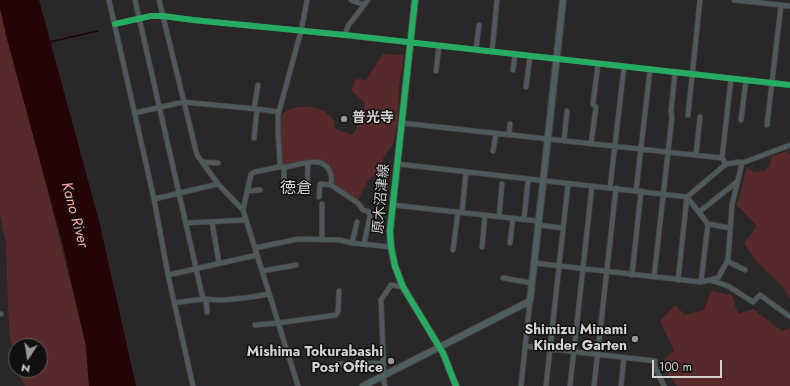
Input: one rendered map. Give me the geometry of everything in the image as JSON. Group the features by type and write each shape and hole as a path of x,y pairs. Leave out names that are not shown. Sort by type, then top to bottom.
{"main road":[{"name":"原木沼津線","path":"415,0 390,231 391,247 394,266 403,287 440,347 450,368 456,386"},
{"path":"362,386 530,301 564,0"}],"street":[{"path":"109,0 154,199 168,275 193,386"},
{"path":"135,0 196,270 207,312"},
{"path":"159,0 196,155 218,184 243,210"},
{"path":"284,191 280,164 278,132 279,112 301,31 307,0"},
{"path":"352,0 364,5"},
{"path":"345,35 348,26 368,0"},
{"path":"492,52 498,0"},
{"path":"688,115 700,0"},
{"path":"734,0 790,6"},
{"path":"767,125 781,5"},
{"path":"115,24 157,15 790,85"},
{"path":"476,50 479,25"},
{"path":"436,71 439,46"},
{"path":"513,70 515,55"},
{"path":"526,87 530,56"},
{"path":"591,144 596,107 593,104 598,64"},
{"path":"610,188 624,67"},
{"path":"632,275 641,149 650,70"},
{"path":"654,277 669,152 675,73"},
{"path":"726,164 722,158 731,79"},
{"path":"741,120 746,80"},
{"path":"254,138 258,85"},
{"path":"135,113 184,102 279,112"},
{"path":"564,141 567,111"},
{"path":"696,155 700,117"},
{"path":"402,123 722,158"},
{"path":"508,135 510,124"},
{"path":"493,151 496,133"},
{"path":"678,280 687,197 726,164 742,162 790,145"},
{"path":"202,162 218,163"},
{"path":"298,386 243,210 246,191 251,174 255,172 316,162 326,166 332,176 331,185"},
{"path":"534,263 701,282 718,278 727,262 732,205 742,162"},
{"path":"307,188 308,163"},
{"path":"398,164 544,182 616,188 687,197 708,224 730,228"},
{"path":"454,250 466,172"},
{"path":"524,220 528,180"},
{"path":"699,212 738,181"},
{"path":"154,199 218,184"},
{"path":"319,197 320,184 331,185 358,204 362,210 369,212 370,216 364,244"},
{"path":"499,217 502,184"},
{"path":"546,386 568,184"},
{"path":"570,386 592,186"},
{"path":"594,386 616,188"},
{"path":"246,191 260,190"},
{"path":"322,204 322,239"},
{"path":"393,205 513,218 563,228"},
{"path":"482,246 486,215"},
{"path":"510,243 513,218"},
{"path":"186,223 246,220"},
{"path":"212,222 220,263"},
{"path":"352,243 357,222"},
{"path":"701,282 708,224"},
{"path":"255,248 298,239 340,240 352,243 391,247"},
{"path":"168,275 196,270 257,255"},
{"path":"727,262 745,270"},
{"path":"262,271 296,265"},
{"path":"503,278 532,283"},
{"path":"710,280 728,286 753,302 760,295 789,316"},
{"path":"385,386 383,375 381,300 391,285 403,287"},
{"path":"256,325 336,315 338,311 339,291"},
{"path":"174,303 204,299 219,300 251,298 269,294"},
{"path":"521,386 530,301"},
{"path":"525,346 655,361 655,367 664,386"},
{"path":"621,386 624,357"},
{"path":"338,364 383,363"}],"shaded area":[{"path":"0,8 85,342 89,386 25,386 21,378 48,378 48,338 10,338 6,242 0,214"},
{"path":"383,54 404,55 399,86 398,120 393,144 384,157 376,175 368,181 356,203 331,185 330,170 320,163 293,167 280,164 277,127 280,117 290,109 297,107 312,107 324,111 329,115 334,120 335,129 353,135 361,119 365,103 351,90 356,79 366,80"},
{"path":"788,151 790,155 790,299 784,288 757,262 744,243 757,226 737,205 747,167 754,172 765,171 770,164 772,156"},
{"path":"711,291 732,295 738,314 753,309 782,331 790,328 790,386 677,386 660,364 674,350 660,321 675,305 685,315 704,310"}],"water":[{"name":"Kano River","path":"0,0 39,0 99,221 136,386 89,386 86,346 63,246 7,39 0,8"}],"waterway":[{"path":"118,26 151,19"},
{"path":"49,42 98,31"}],"cycle path":[{"path":"415,0 390,231 391,247 395,266 403,287 443,353 456,386"},
{"path":"115,24 151,16 163,16 790,85"}],"place":[{"name":"普光寺","path":"344,119"},
{"name":"Shimizu Minami Kinder Garten","path":"635,339"},
{"name":"Mishima Tokurabashi Post Office","path":"391,361"}],"district":[{"name":"徳倉","path":"296,189"}]}
